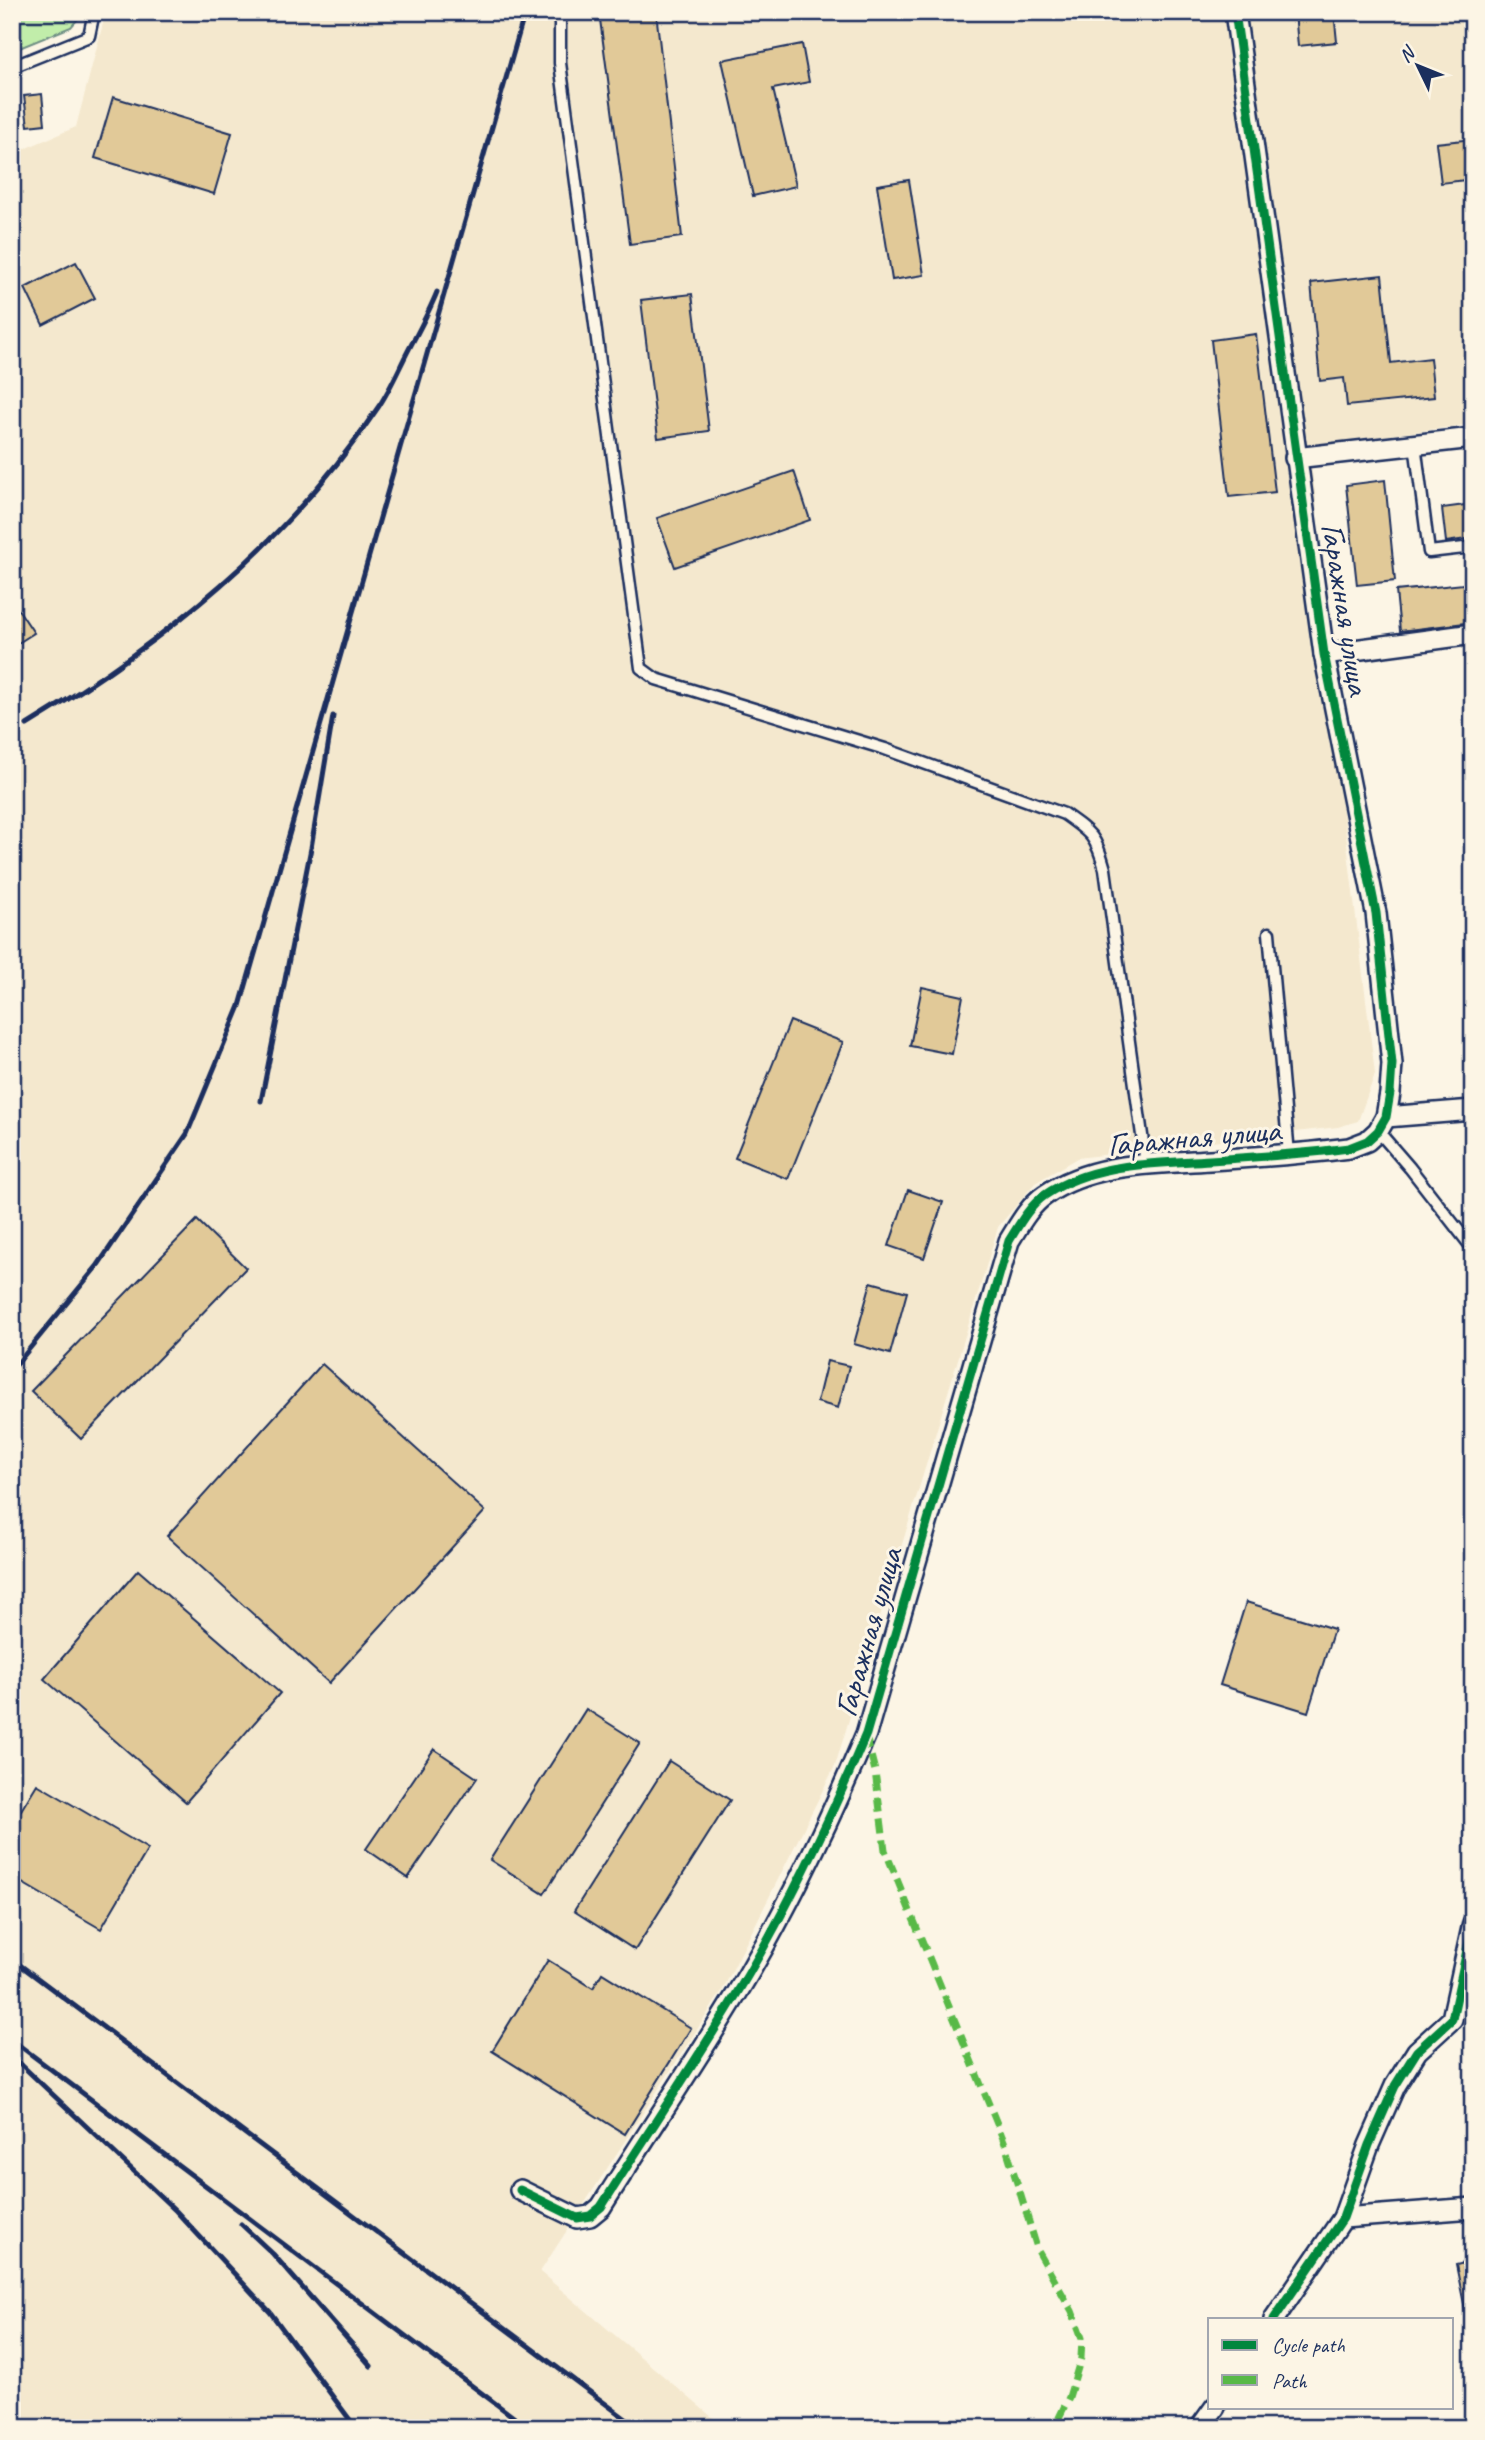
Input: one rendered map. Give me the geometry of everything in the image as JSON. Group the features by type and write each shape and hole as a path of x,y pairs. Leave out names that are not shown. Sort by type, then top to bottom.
{"street":[{"name":"Гаражная улица","path":"520,2190 577,2218 590,2216 601,2207 750,1972 804,1868 844,1787 866,1734 1009,1241 1026,1215 1042,1197 1064,1184 1095,1172 1146,1164 1349,1148 1367,1141 1382,1124 1390,1093 1392,1064 1376,913 1324,654 1295,458 1236,12"},
{"path":"1295,458 1473,438"},
{"path":"1324,654 1473,634"},
{"path":"1382,1124 1473,1110"},
{"path":"1276,2318 1343,2218 1369,2145 1395,2086 1417,2051 1452,2019 1472,1925"},
{"path":"1343,2218 1473,2208"},
{"path":"1200,2428 1214,2408"}],"lane":[{"path":"12,67 89,36 94,12"},
{"path":"560,12 560,63 641,668 656,679 911,758 1064,814 1084,828 1098,844 1105,869 1146,1164"},
{"path":"1415,444 1429,552 1473,547"},
{"path":"1269,933 1289,1154"},
{"path":"1382,1124 1410,1168 1473,1248"}],"shaded area":[{"path":"106,12 1473,12 1473,424 1308,446 1316,498 1324,654 1375,1074 1358,1121 1338,1127 1077,1158 1035,1183 998,1227 835,1766 722,1991 540,2272 725,2428 12,2428 12,154 76,127"}],"green space":[{"path":"12,12 84,12 71,27 12,51"}],"building":[{"path":"599,12 656,12 682,237 630,244"},
{"path":"1295,12 1334,12 1337,42 1298,46"},
{"path":"802,44 809,82 773,89 796,186 753,196 722,60"},
{"path":"42,94 45,124 28,126 24,96"},
{"path":"113,97 232,133 214,194 95,158"},
{"path":"1473,139 1473,179 1441,183 1436,143"},
{"path":"909,180 924,275 892,280 877,185"},
{"path":"76,262 95,298 43,325 25,288"},
{"path":"1382,275 1391,363 1430,358 1434,397 1347,406 1344,378 1320,381 1311,283"},
{"path":"692,294 709,431 658,438 641,300"},
{"path":"1256,334 1275,492 1229,497 1211,340"},
{"path":"794,471 810,520 675,567 657,518"},
{"path":"1385,480 1395,581 1357,585 1346,485"},
{"path":"1473,504 1473,538 1446,542 1442,508"},
{"path":"1473,583 1473,622 1400,631 1396,591"},
{"path":"12,600 34,633 12,647"},
{"path":"922,987 963,996 952,1054 910,1046"},
{"path":"790,1021 843,1042 788,1179 735,1158"},
{"path":"908,1190 943,1202 924,1258 889,1246"},
{"path":"197,1220 246,1268 81,1439 31,1391"},
{"path":"871,1282 907,1292 890,1354 854,1344"},
{"path":"827,1361 849,1366 838,1408 817,1402"},
{"path":"322,1364 485,1511 329,1683 167,1536"},
{"path":"138,1570 280,1693 186,1802 44,1679"},
{"path":"1246,1602 1334,1629 1308,1712 1220,1685"},
{"path":"586,1709 640,1743 544,1894 490,1860"},
{"path":"434,1749 477,1778 408,1878 366,1849"},
{"path":"669,1761 730,1800 635,1950 574,1911"},
{"path":"37,1784 148,1849 101,1929 12,1877 12,1825"},
{"path":"548,1960 593,1988 602,1973 691,2028 625,2134 492,2051"},
{"path":"1473,2261 1473,2308 1465,2309 1456,2265"}],"railway":[{"path":"12,1370 98,1265 187,1134 240,1006 525,12"},
{"path":"27,725 128,659 221,585 264,545 344,455 383,399 437,292"},
{"path":"261,1101 311,848 333,716"},
{"path":"12,1959 638,2428"},
{"path":"12,2040 528,2428"},
{"path":"12,2056 176,2211 270,2312 356,2428"},
{"path":"241,2224 273,2254 371,2366"}],"marked path":[{"path":"866,1736 875,1771 885,1850 1004,2141 1038,2251 1072,2311 1082,2338 1081,2358 1069,2397 1054,2428"}],"cycle path":[{"path":"520,2190 577,2218 590,2216 601,2207 731,2003 781,1915 826,1825 866,1734 1009,1241 1029,1210 1039,1199 1064,1184 1104,1170 1146,1164 1349,1148 1367,1141 1378,1131 1386,1117 1392,1064 1376,913 1324,654 1235,12"},
{"path":"1275,2318 1343,2218 1369,2145 1395,2086 1417,2051 1452,2019 1473,1923"}]}
